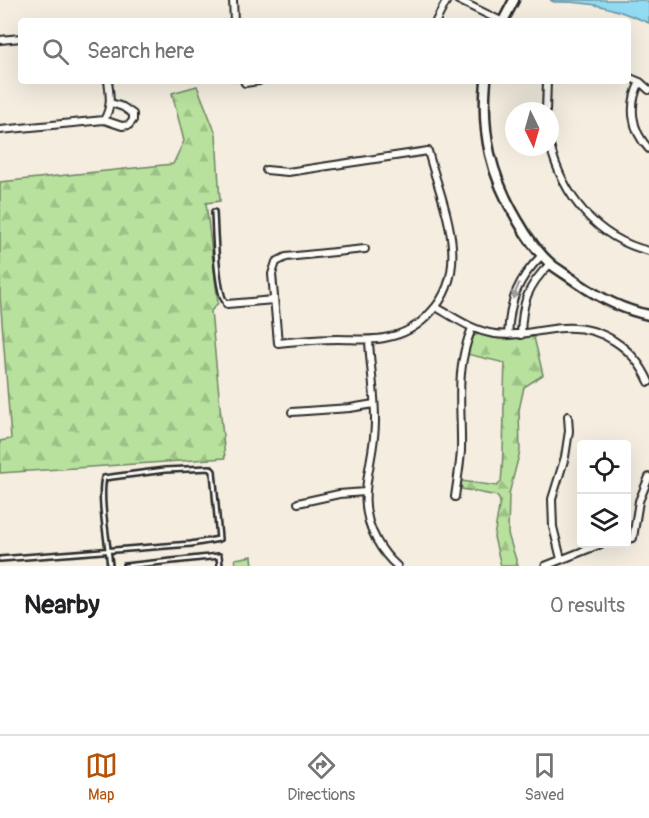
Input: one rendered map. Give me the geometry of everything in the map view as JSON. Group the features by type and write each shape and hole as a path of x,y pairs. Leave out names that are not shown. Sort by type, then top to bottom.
{"street":[{"path":"233,0 234,18"},
{"path":"438,18 447,0"},
{"path":"458,0 496,18"},
{"path":"504,18 514,0"},
{"path":"0,40 18,38"},
{"path":"631,78 649,90"},
{"path":"640,82 633,96 633,112 637,133 649,149"},
{"path":"104,120 110,107 108,84"},
{"path":"486,84 485,131 495,177 503,197 528,238 550,264 595,295 619,306 649,315"},
{"path":"546,102 547,84"},
{"path":"0,130 104,120 122,126 129,125 133,120 133,114 123,107 110,107"},
{"path":"266,170 288,172 428,151 449,228 453,257 447,288 436,307 424,320 406,331 383,339 326,339 278,343 272,274 276,262 286,257 365,249"},
{"path":"553,156 570,195 578,206 608,233 636,248 649,251"},
{"path":"508,335 510,308 518,286 528,269 542,255"},
{"path":"521,335 522,312 527,295 537,278 550,264"},
{"path":"227,304 274,300"},
{"path":"436,307 472,328 496,334 521,335 564,328 592,330 622,346 641,368 649,382"},
{"path":"455,497 461,453 459,383 464,347 472,328"},
{"path":"369,340 375,434 365,492 368,520 381,548 397,566"},
{"path":"292,412 337,410 374,404"},
{"path":"561,559 553,527 552,499 565,457 568,416"},
{"path":"631,535 639,501 649,477"},
{"path":"298,503 326,496 365,492"},
{"path":"545,566 588,548"},
{"path":"385,566 391,560"}],"lane":[{"path":"214,212 218,279 222,300 227,304"},
{"path":"0,559 108,550 191,544 219,540 213,471 204,467 104,478 103,491 108,550 110,566"},
{"path":"125,566 219,556 220,566"}],"green space":[{"path":"197,86 216,134 220,201 206,203 218,303 211,311 225,458 0,473 0,441 11,439 0,296 0,182 173,164 184,141 172,93"},
{"path":"479,334 505,339 534,337 543,375 524,387 519,410 520,451 509,494 508,534 518,566 501,566 494,537 500,501 497,496 462,489 461,481 497,486 501,482 505,363 467,354 471,339"},
{"path":"252,556 253,566 236,566 235,559"}],"water":[{"path":"550,0 644,0 649,3 649,23 603,7"}]}
